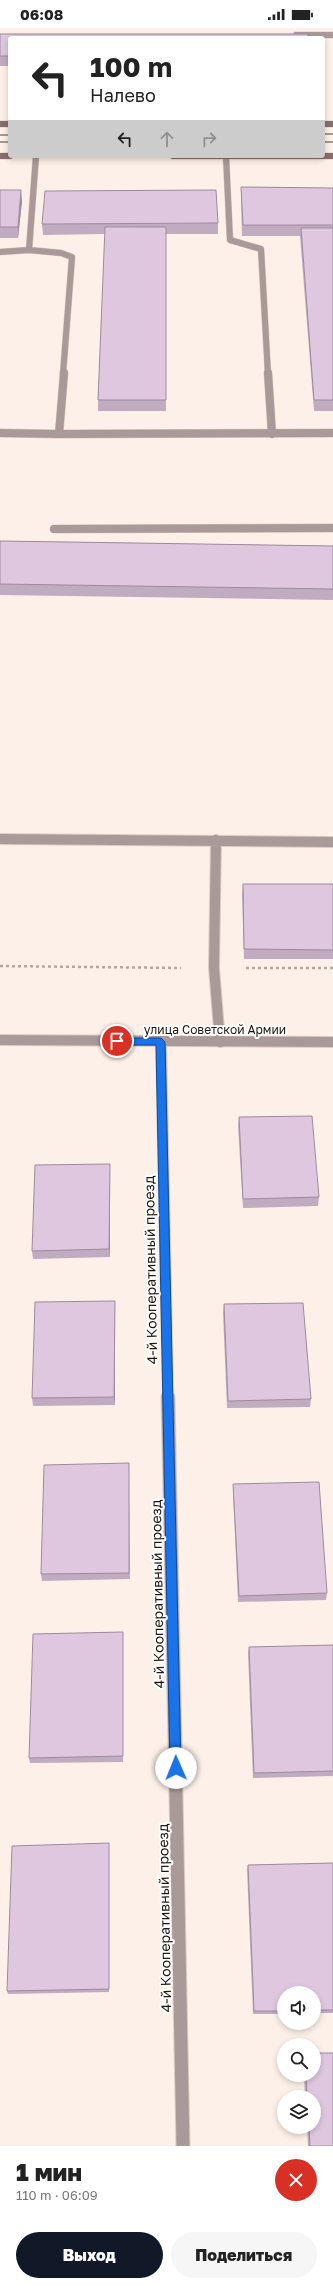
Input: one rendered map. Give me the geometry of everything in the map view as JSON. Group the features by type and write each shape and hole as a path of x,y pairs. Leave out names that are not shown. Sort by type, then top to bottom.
{"street":[{"path":"285,35 333,35"},
{"path":"29,250 36,158"},
{"path":"226,158 230,240 261,249 272,434"},
{"path":"0,252 29,250 61,253 72,258 58,434"},
{"path":"0,433 333,433"},
{"path":"54,529 333,528"},
{"path":"0,839 333,842"},
{"path":"216,840 214,968 220,1042"},
{"name":"улица Советской Армии","path":"0,1040 333,1042"},
{"name":"4-й Кооперативный проезд","path":"161,1042 183,2146"}],"path":[{"path":"0,966 333,968"}],"building":[{"path":"0,34 308,34 308,36 8,36 8,56 0,56"},
{"path":"241,187 333,188 333,225 243,225"},
{"path":"0,190 21,190 18,227 0,227"},
{"path":"216,190 218,223 42,224 45,191"},
{"path":"105,227 166,227 166,400 98,400"},
{"path":"301,228 333,228 333,400 314,400"},
{"path":"0,541 333,546 333,589 0,584"},
{"path":"243,884 333,884 333,950 244,949"},
{"path":"312,1116 319,1197 243,1199 239,1117"},
{"path":"110,1164 109,1249 32,1251 35,1165"},
{"path":"115,1301 114,1397 32,1398 35,1302"},
{"path":"303,1303 311,1399 228,1401 224,1304"},
{"path":"129,1463 129,1573 41,1574 44,1465"},
{"path":"319,1482 327,1593 239,1596 233,1484"},
{"path":"123,1632 123,1756 29,1758 33,1634"},
{"path":"333,1645 333,1771 254,1773 249,1647"},
{"path":"109,1843 109,1989 7,1991 12,1846"},
{"path":"333,1863 333,2010 321,2010 321,1986 277,1986 277,2011 254,2011 248,1865"},
{"path":"321,2053 333,2053 333,2146 310,2146 309,2134 321,2134 321,2090 307,2090 306,2082 321,2082"}],"tram line":[{"path":"325,134 333,134"},
{"path":"0,135 8,135"},
{"path":"0,142 8,142"},
{"path":"325,142 333,142"}],"route":[{"path":"117,1041 161,1042 176,1768"}]}
